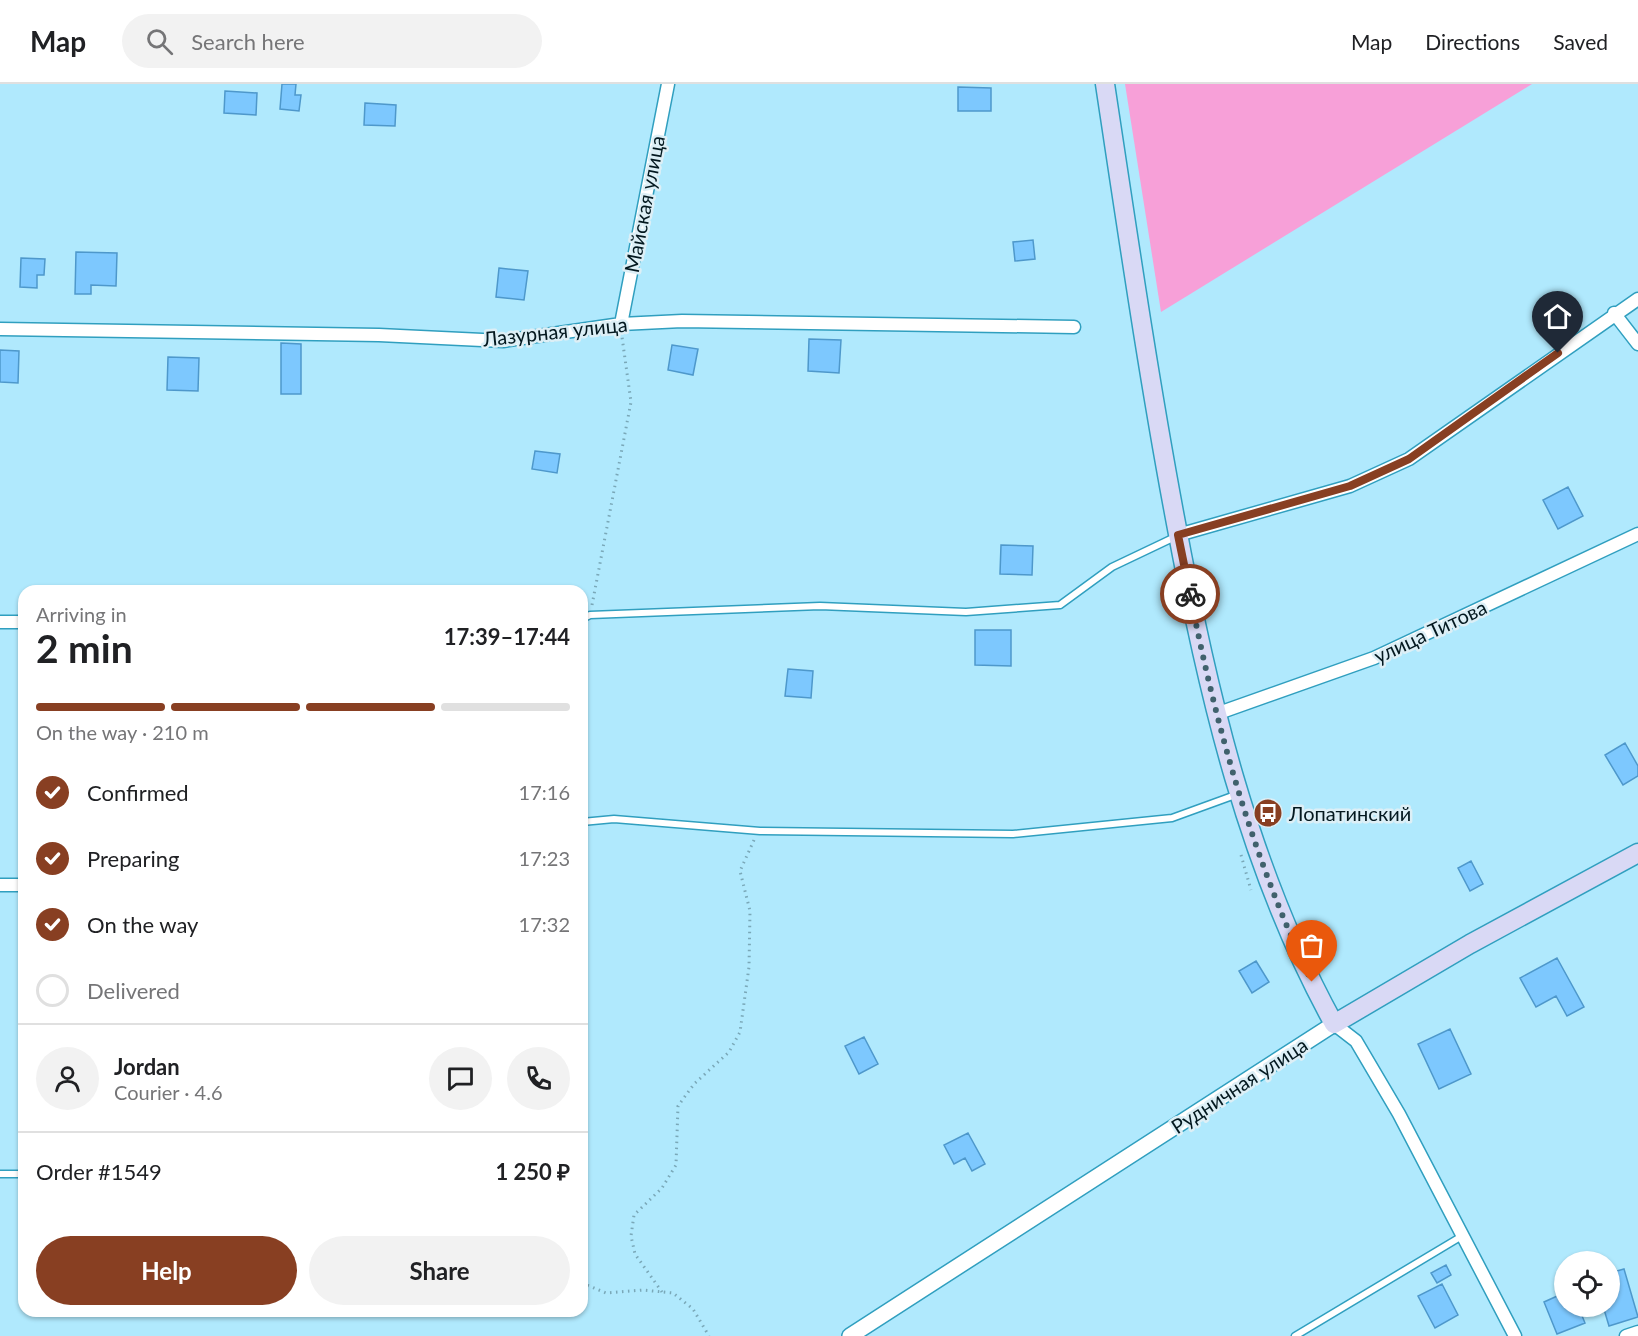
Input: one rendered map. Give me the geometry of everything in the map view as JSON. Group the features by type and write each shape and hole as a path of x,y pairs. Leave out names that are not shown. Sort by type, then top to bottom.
{"main road":[{"path":"1105,84 1158,427 1216,714 1238,793 1292,942 1334,1024"},
{"name":"Рудничная улица","path":"1334,1024 1470,944 1638,853"}],"street":[{"name":"Майская улица","path":"621,324 668,84"},
{"path":"1178,535 1350,486 1409,459 1614,313 1638,299"},
{"path":"1614,313 1638,344"},
{"name":"Лазурная улица","path":"0,329 367,335 502,341 621,324 682,321 1074,327"},
{"name":"улица Титова","path":"1216,714 1374,658 1638,534"},
{"path":"0,622 18,622"},
{"path":"0,885 18,885"},
{"path":"1334,1024 1356,1041 1399,1114 1515,1336"},
{"name":"Рудничная улица","path":"850,1336 1334,1024"},
{"path":"1626,1336 1638,1332"}],"lane":[{"path":"590,615 820,606 966,612 1060,604 1112,567 1178,535"},
{"path":"588,821 615,819 760,831 1013,834 1172,818 1238,793"},
{"path":"0,1174 18,1174"},
{"path":"1295,1336 1462,1236"}],"path":[{"path":"590,615 631,402 621,324"},
{"path":"662,1292 635,1254 631,1236 634,1215 662,1188 676,1165 678,1106 694,1084 729,1052 740,1032 749,967 750,911 740,871 760,831"},
{"path":"1240,850 1251,890"},
{"path":"588,1286 606,1293 674,1293 693,1309 709,1336"}],"shaded area":[{"path":"1125,84 1532,84 1161,312"}],"building":[{"path":"282,84 296,84 295,95 301,95 299,111 280,109"},
{"path":"958,87 991,88 991,111 958,111"},
{"path":"225,91 257,93 256,115 224,113"},
{"path":"365,103 396,105 395,126 364,125"},
{"path":"1033,240 1035,259 1015,261 1013,242"},
{"path":"76,252 117,253 116,286 91,285 91,294 75,294"},
{"path":"21,258 45,259 44,275 37,275 37,288 20,287"},
{"path":"499,268 528,271 524,300 496,297"},
{"path":"809,339 841,340 839,373 808,371"},
{"path":"281,343 301,344 301,394 281,394"},
{"path":"672,345 698,349 693,375 668,370"},
{"path":"0,350 19,351 18,383 0,382"},
{"path":"168,357 199,358 198,391 167,390"},
{"path":"535,451 560,454 557,473 532,469"},
{"path":"1568,487 1583,516 1558,529 1543,500"},
{"path":"1001,545 1033,546 1032,575 1000,574"},
{"path":"975,630 1011,630 1011,666 975,665"},
{"path":"788,669 813,671 811,698 785,696"},
{"path":"1625,743 1638,766 1638,776 1623,785 1605,755"},
{"path":"1471,861 1483,884 1470,891 1458,868"},
{"path":"1557,958 1584,1007 1567,1016 1556,996 1536,1007 1520,978"},
{"path":"1256,961 1269,982 1252,993 1239,971"},
{"path":"1450,1029 1471,1074 1439,1089 1418,1044"},
{"path":"864,1037 878,1064 859,1074 845,1046"},
{"path":"968,1133 985,1164 972,1171 965,1158 954,1164 944,1145"},
{"path":"1446,1265 1451,1275 1437,1283 1431,1273"},
{"path":"1624,1269 1638,1317 1609,1326 1606,1317 1620,1317 1620,1270"},
{"path":"1442,1284 1458,1315 1435,1328 1418,1296"},
{"path":"1554,1298 1554,1317 1583,1317 1585,1323 1557,1334 1544,1302"}],"way so far":[{"path":"1190,594 1216,714 1238,793 1292,942 1312,982"}],"place":[{"name":"Лопатинский","path":"1268,813"}],"route":[{"path":"1190,594 1178,535 1350,486 1409,459 1558,353"}]}
